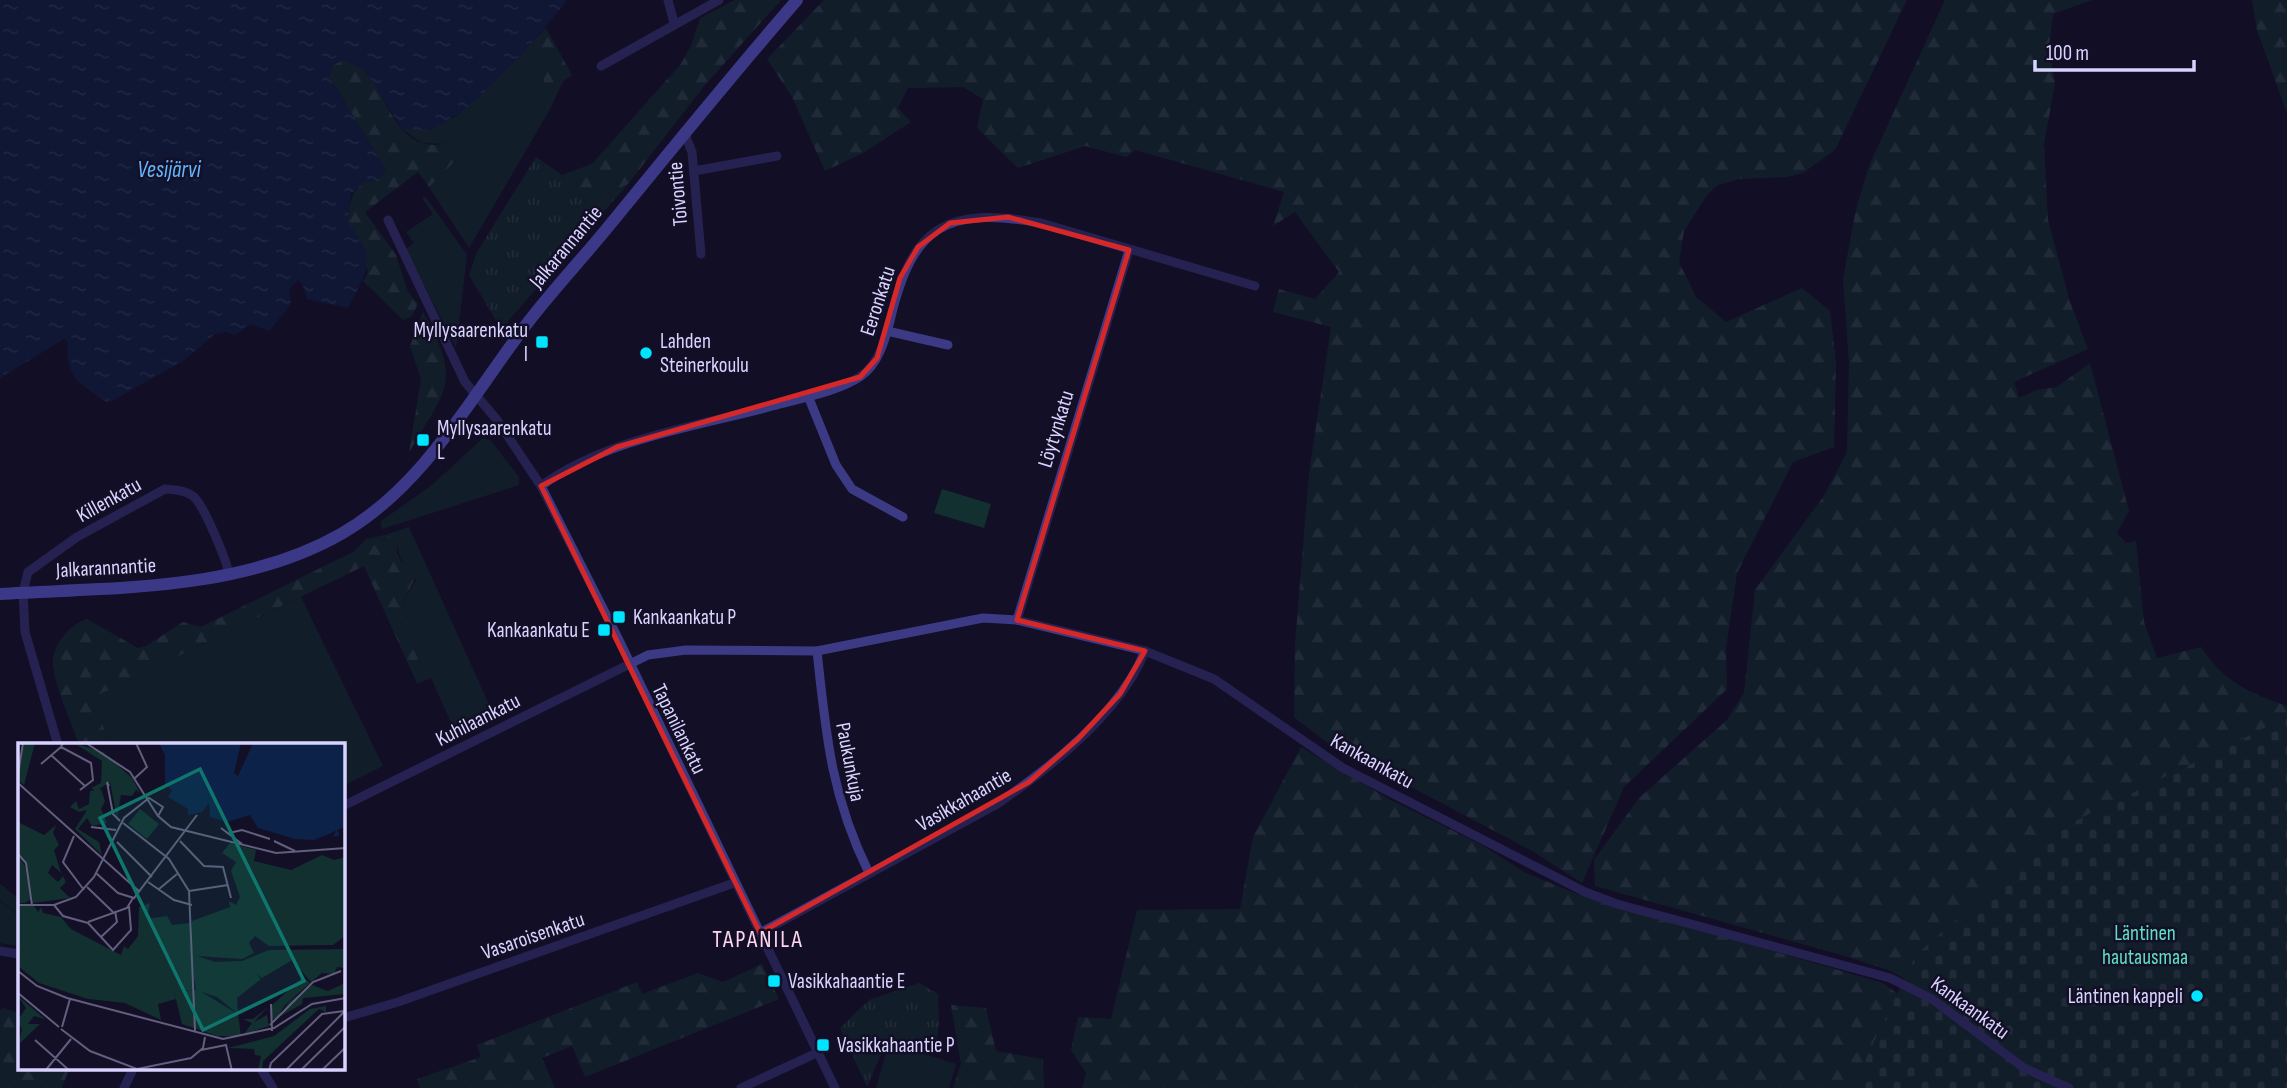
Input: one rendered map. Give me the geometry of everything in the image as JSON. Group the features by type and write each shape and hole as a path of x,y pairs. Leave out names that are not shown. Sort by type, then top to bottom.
{"main road":[{"name":"Jalkarannantie","path":"0,594 177,583 229,574 303,552 342,533 410,478 436,449 529,321 684,132 797,0"}],"street":[{"path":"668,0 674,23"},
{"path":"601,66 719,0"},
{"name":"Toivontie","path":"684,132 690,142 701,254"},
{"path":"694,171 777,156"},
{"name":"Eeronkatu","path":"541,486 577,463 617,447 808,396 860,377 877,358 887,331 900,278 918,247 950,223 973,217 1008,217 1041,223 1255,286"},
{"name":"Tapanilankatu","path":"388,220 465,382 497,420 541,486 835,1088"},
{"name":"Löytynkatu","path":"1017,620 1129,250"},
{"path":"887,331 948,345"},
{"path":"808,396 836,465 852,489 903,517"},
{"name":"Killenkatu","path":"23,593 28,572 77,537 166,489 180,490 194,496 219,545 229,574"},
{"path":"23,593 30,656 57,743"},
{"name":"Kankaankatu","path":"629,664 648,655 676,650 817,651 983,618 1017,620 1145,651 1214,679 1343,768 1585,892 1617,904 1890,978 1932,999 2024,1068 2069,1088"},
{"name":"Paukunkuja","path":"817,651 827,752 842,813 869,873"},
{"name":"Vasikkahaantie","path":"760,933 997,804 1029,782 1078,739 1120,694 1136,673 1145,651"},
{"name":"Kuhilaankatu","path":"345,806 629,664"},
{"name":"Vasaroisenkatu","path":"345,1017 398,1002 734,883"},
{"path":"0,951 18,954"},
{"path":"741,1088 819,1052"},
{"path":"124,1088 133,1070"},
{"path":"262,1070 273,1088"}],"highlighted area":[{"path":"1008,217 1129,250 1017,620 1145,651 1120,694 1078,739 1029,782 760,933 541,486 617,447 860,377 877,358 900,278 918,247 950,223"}],"green space":[{"path":"735,0 781,0 705,85 628,184 588,205 564,186 562,175 592,164 680,65 691,46 700,18"},
{"path":"824,0 1907,0 1835,150 1803,173 1787,177 1739,179 1718,185 1707,195 1684,231 1679,262 1696,297 1726,322 1802,288 1830,311 1836,363 1834,447 1793,462 1737,573 1726,648 1727,689 1624,787 1582,883 1534,852 1398,780 1343,755 1294,717 1295,644 1309,473 1331,327 1273,312 1279,289 1315,299 1339,272 1295,212 1273,226 1284,192 1135,150 1126,157 1085,146 1018,168 977,128 983,99 963,87 908,88 898,108 911,122 863,153 825,171 792,97 767,59"},
{"path":"1945,0 2092,0 2053,14 2049,48 2055,83 2044,145 2048,220 2070,302 2088,349 2014,382 2019,398 2036,390 2057,387 2090,363 2129,511 2117,533 2126,543 2136,541 2144,622 2157,658 2201,647 2219,669 2238,685 2287,706 2287,717 2061,828 1917,955 1905,979 1891,971 1845,956 1595,886 1594,860 1639,798 1727,720 1744,693 1755,590 1823,497 1847,452 1849,362 1843,279 1856,209 1869,166"},
{"path":"2252,0 2287,0 2287,113 2257,30"},
{"path":"546,28 572,75 563,81 550,109 536,102 544,81 531,43"},
{"path":"531,43 544,81 536,102 550,109 469,248 429,187 458,157 450,144 422,143 401,128 429,130 457,116"},
{"path":"344,59 358,65 368,75 399,126 409,136 425,144 450,144 459,157 429,187 418,172 365,212 396,255 408,292 418,304 411,317 403,320 363,281 368,272 357,235 347,223 353,195 357,189 385,169 329,76 333,65"},
{"path":"536,157 562,175 565,186 588,205 628,184 501,329 469,275 477,252"},
{"path":"425,196 467,255 456,348 406,249 414,243 406,232 433,214 422,198"},
{"path":"423,312 443,355 445,385 440,399 409,453 421,379 410,346"},
{"path":"483,438 491,441 519,477 519,485 382,529 380,522 432,485"},
{"path":"942,489 991,504 984,528 934,513"},
{"path":"409,527 496,720 453,727 431,678 417,684 415,679 422,674 403,602 416,580 402,561 398,539 385,535"},
{"path":"385,535 398,539 397,552 401,562 414,557 421,566 403,602 422,674 415,679 364,566 90,699 111,743 78,743 60,695 53,665 58,643 74,626 87,619 138,648 146,646 183,622 201,627 353,552 366,539"},
{"path":"301,597 383,766 345,785 345,743 111,743 90,699"},
{"name":"Läntinen hautausmaa","path":"2287,717 2287,1088 1855,1088 1867,1056 1916,955 2061,828"},
{"path":"1301,747 1389,799 1482,845 1524,872 1577,894 1883,983 1898,994 1855,1088 1082,1088 1086,1073 1071,1050 1078,1017 1111,1019 1137,910 1240,909 1253,837"},
{"path":"0,884 18,898 18,914 0,900"},
{"path":"0,901 18,915 18,946 0,943"},
{"path":"762,964 779,999 585,1077 572,1046 542,1058 555,1088 420,1088 417,1079 481,1057 477,1045 637,982 642,994 698,973 723,982"},
{"path":"919,983 938,994 939,1025 935,1049 888,1038 867,1087 840,1028 869,1000"},
{"path":"951,1005 986,1008 996,1051 1043,1059 1044,1088 953,1088 961,1064"},
{"path":"3,1008 18,1013 18,1070 69,1070 62,1088 0,1088 0,1011"},
{"path":"889,1043 956,1064 949,1088 876,1088"}],"water":[{"name":"Vesijärvi","path":"0,0 567,0 523,53 482,94 444,124 428,130 401,128 366,71 344,60 333,65 329,76 386,170 378,181 364,182 351,194 347,222 363,246 367,265 348,308 307,299 303,285 298,280 289,289 291,304 269,331 251,324 235,335 226,332 215,334 183,361 108,403 76,379 69,364 68,342 64,339 0,378"}],"place":[{"name":"Myllysaarenkatu I","path":"542,342"},
{"name":"Lahden Steinerkoulu","path":"646,353"},
{"name":"Myllysaarenkatu L","path":"423,440"},
{"name":"Kankaankatu P","path":"619,617"},
{"name":"Kankaankatu E","path":"604,630"},
{"name":"Vasikkahaantie E","path":"774,981"},
{"name":"Läntinen kappeli","path":"2197,996"},
{"name":"Vasikkahaantie P","path":"823,1045"}],"district":[{"name":"TAPANILA","path":"758,939"}]}
